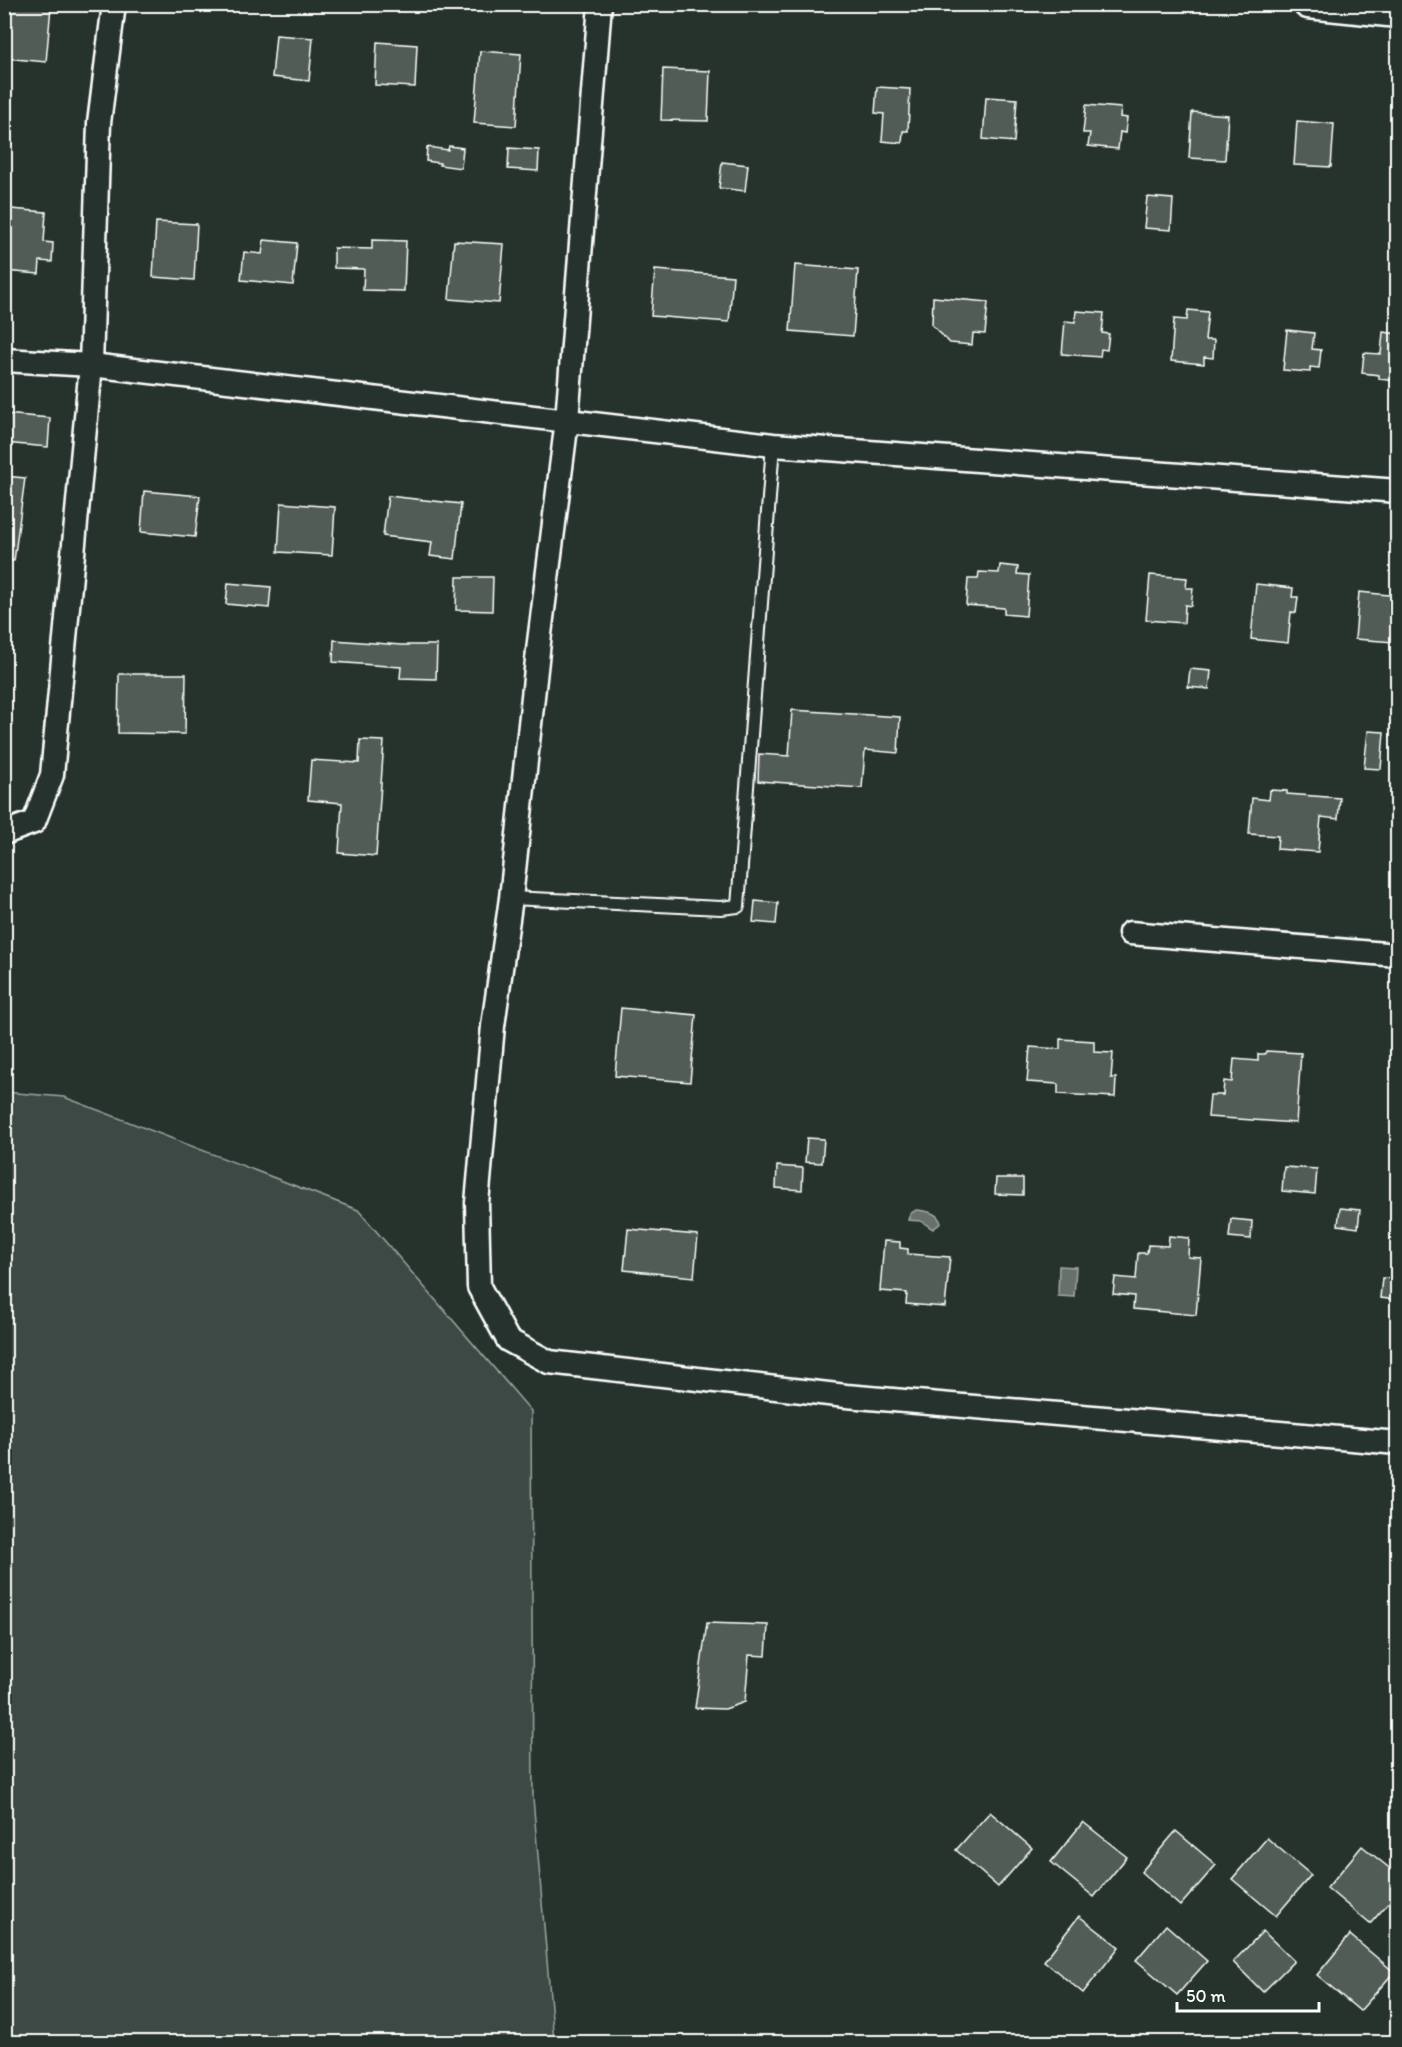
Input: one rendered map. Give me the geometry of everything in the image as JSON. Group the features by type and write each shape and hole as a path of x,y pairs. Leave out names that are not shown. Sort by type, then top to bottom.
{"street":[{"path":"4,834 34,822 52,775 91,365 99,123 114,4"},
{"path":"600,4 567,420 538,642 511,897 493,1026 477,1203 479,1287 508,1340 549,1362 676,1378 846,1396 1398,1443"},
{"path":"1308,4 1398,13"},
{"path":"4,360 91,365 773,445 1398,491"},
{"path":"1131,933 1398,956"}],"lane":[{"path":"511,897 721,908 738,906 773,445"}],"shaded area":[{"path":"4,1092 64,1097 358,1210 531,1411 533,1798 554,2042 5,2042"},
{"path":"916,1210 934,1214 941,1223 933,1229 921,1221 908,1220 910,1214"},
{"path":"1059,1266 1076,1267 1074,1297 1058,1296"}],"building":[{"path":"11,4 51,7 46,62 5,58"},
{"path":"276,35 313,38 309,81 272,77"},
{"path":"377,42 417,45 415,87 375,85"},
{"path":"480,51 521,54 516,126 474,123"},
{"path":"663,69 710,71 708,121 661,120"},
{"path":"877,87 910,89 908,131 903,131 902,143 882,141 884,114 875,113"},
{"path":"986,97 1017,99 1014,142 983,139"},
{"path":"1086,105 1121,108 1120,117 1127,118 1125,133 1120,132 1118,149 1088,146 1090,133 1083,133"},
{"path":"1192,112 1228,115 1225,160 1189,158"},
{"path":"1297,121 1334,124 1331,167 1294,165"},
{"path":"449,146 463,148 461,168 426,161 427,147 448,150"},
{"path":"509,148 539,150 538,171 508,169"},
{"path":"722,162 748,165 745,191 719,188"},
{"path":"1147,197 1173,199 1171,230 1144,228"},
{"path":"11,209 46,212 44,242 53,243 52,262 40,261 39,274 4,271 4,216 11,217"},
{"path":"156,222 197,224 194,280 153,277"},
{"path":"264,240 297,243 293,285 241,280 244,252 262,254"},
{"path":"372,240 406,241 404,291 363,290 364,269 334,268 334,248 372,249"},
{"path":"454,241 504,244 499,303 449,299"},
{"path":"795,265 858,270 853,336 790,331"},
{"path":"655,270 733,276 729,322 651,316"},
{"path":"933,297 988,302 985,334 973,333 972,345 950,343 932,325"},
{"path":"1188,310 1208,312 1205,340 1214,340 1213,358 1204,357 1204,364 1171,361 1174,319 1187,320"},
{"path":"1076,311 1104,313 1102,333 1109,334 1107,350 1101,349 1100,357 1062,354 1065,321 1075,322"},
{"path":"1287,330 1314,333 1312,349 1321,350 1319,368 1310,367 1310,372 1283,370"},
{"path":"1383,332 1398,334 1398,381 1379,379 1379,375 1362,373 1364,353 1381,354"},
{"path":"4,414 50,418 48,447 4,443"},
{"path":"4,476 25,478 14,561 4,560"},
{"path":"144,491 200,496 195,537 141,532"},
{"path":"388,496 461,504 455,559 430,556 432,542 383,536"},
{"path":"281,503 335,507 332,555 278,552"},
{"path":"1000,565 1018,567 1017,574 1029,575 1026,616 1004,614 1004,608 966,605 968,579 978,579 979,572 999,573"},
{"path":"1150,575 1187,578 1186,588 1193,588 1191,606 1185,605 1184,623 1146,620"},
{"path":"457,577 493,577 492,611 456,610"},
{"path":"228,583 271,587 269,608 226,604"},
{"path":"1256,584 1293,588 1292,597 1298,597 1296,613 1291,612 1288,643 1251,639"},
{"path":"1359,592 1398,596 1394,642 1355,639"},
{"path":"334,640 437,645 436,679 400,678 401,667 333,662"},
{"path":"1190,669 1211,671 1209,689 1188,687"},
{"path":"119,674 186,674 185,734 118,733"},
{"path":"792,710 900,717 898,753 865,750 862,788 758,781 759,754 789,756"},
{"path":"1368,731 1384,732 1381,769 1364,768"},
{"path":"360,740 384,741 376,856 339,853 342,803 308,800 311,760 359,763"},
{"path":"1270,790 1287,791 1287,794 1340,798 1338,819 1321,817 1318,852 1277,849 1278,836 1249,834 1252,798 1269,800"},
{"path":"755,901 778,903 776,924 753,922"},
{"path":"621,1008 696,1015 690,1082 615,1076"},
{"path":"1060,1039 1094,1041 1094,1052 1113,1053 1111,1078 1116,1078 1115,1097 1058,1094 1058,1084 1027,1082 1030,1047 1060,1049"},
{"path":"1266,1051 1301,1053 1296,1123 1208,1117 1210,1095 1223,1095 1224,1081 1232,1082 1234,1059 1258,1061 1258,1054 1265,1054"},
{"path":"807,1138 824,1139 822,1163 805,1162"},
{"path":"777,1166 803,1168 802,1190 776,1188"},
{"path":"1284,1167 1317,1169 1315,1194 1282,1191"},
{"path":"996,1178 1023,1178 1023,1195 995,1194"},
{"path":"1340,1208 1360,1210 1358,1228 1338,1225"},
{"path":"1231,1219 1252,1221 1251,1239 1229,1237"},
{"path":"628,1229 698,1235 694,1277 624,1270"},
{"path":"1169,1236 1189,1238 1188,1257 1201,1258 1196,1315 1133,1309 1134,1296 1113,1294 1115,1277 1136,1279 1138,1253 1147,1253 1148,1245 1168,1246"},
{"path":"884,1241 900,1242 900,1248 908,1249 908,1254 950,1257 945,1307 906,1304 907,1293 880,1291"},
{"path":"1382,1278 1398,1279 1398,1300 1380,1298"},
{"path":"707,1623 768,1625 766,1656 749,1655 745,1702 725,1709 695,1708"},
{"path":"990,1812 1032,1848 998,1887 956,1850"},
{"path":"1083,1822 1127,1857 1094,1897 1051,1862"},
{"path":"1176,1831 1216,1865 1180,1906 1141,1872"},
{"path":"1267,1838 1311,1875 1276,1916 1232,1879"},
{"path":"1362,1846 1398,1875 1398,1892 1370,1924 1327,1888"},
{"path":"1079,1916 1119,1947 1083,1993 1044,1961"},
{"path":"1166,1925 1207,1961 1177,1995 1136,1960"},
{"path":"1263,1931 1294,1961 1263,1992 1233,1962"},
{"path":"1350,1935 1394,1972 1360,2011 1317,1975"}]}
